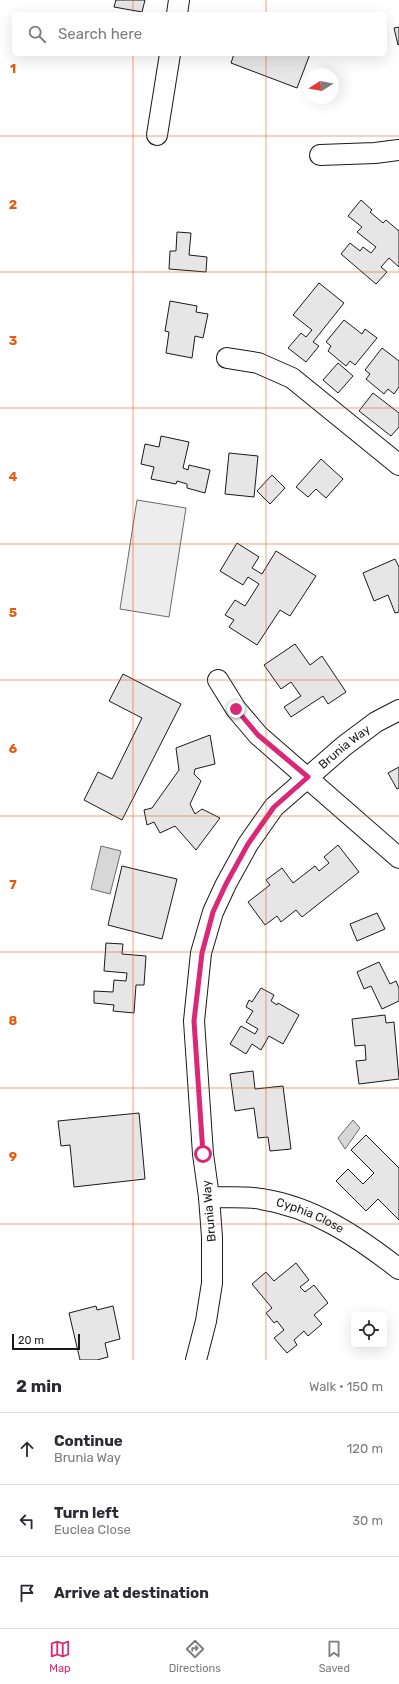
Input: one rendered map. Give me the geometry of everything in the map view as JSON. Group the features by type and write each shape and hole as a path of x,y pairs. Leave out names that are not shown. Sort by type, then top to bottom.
{"street":[{"path":"177,12 179,0"},
{"path":"157,135 170,56"},
{"path":"320,155 399,150"},
{"path":"226,358 258,363 292,378 399,465"},
{"path":"218,680 236,709 258,735 308,777 399,858"},
{"name":"Brunia Way","path":"196,1360 206,1321 212,1283 209,1197 203,1154 194,1021 202,953 213,912 226,884 248,844 274,807 344,746 376,722 399,710"},
{"name":"Cyphia Close","path":"209,1197 261,1199 307,1210 360,1239 399,1269"}],"shaded area":[{"path":"137,500 186,508 169,617 120,609"},
{"path":"101,846 121,851 110,894 91,889"},
{"path":"353,1120 360,1128 345,1149 338,1138"}],"building":[{"path":"116,0 145,0 142,12 114,7"},
{"path":"399,27 399,44 398,45 394,28"},
{"path":"233,56 309,56 305,68 303,68 303,72 297,88 231,63"},
{"path":"361,200 372,210 370,212 383,223 386,220 399,231 399,267 389,258 381,267 387,272 376,284 341,254 350,243 360,251 363,247 371,253 376,247 357,232 362,227 348,216"},
{"path":"177,232 191,233 189,255 207,257 206,272 169,269 170,251 176,251"},
{"path":"319,283 344,303 313,342 319,346 306,362 288,348 301,333 306,337 312,330 293,315"},
{"path":"170,301 197,306 196,312 208,314 203,338 195,336 192,358 166,353 169,332 165,331"},
{"path":"344,320 362,334 365,329 377,338 355,365 350,361 346,366 328,351 331,346 326,342"},
{"path":"382,348 399,361 399,387 394,394 388,389 384,394 366,379 370,374 365,370"},
{"path":"338,363 353,376 338,393 323,380"},
{"path":"373,393 399,413 399,427 391,436 359,411"},
{"path":"161,436 189,442 183,468 188,470 189,465 210,470 205,493 187,488 187,484 177,481 176,484 151,479 154,467 141,464 145,444 159,447"},
{"path":"229,453 258,456 254,497 225,494"},
{"path":"321,459 343,479 326,498 316,489 308,497 296,487"},
{"path":"272,475 285,488 270,504 257,491"},
{"path":"237,543 259,557 252,568 262,574 276,551 316,576 290,616 280,610 257,645 229,627 234,620 225,615 235,600 245,606 259,584 248,577 243,585 220,571"},
{"path":"395,559 399,567 399,612 395,613 388,595 374,601 363,573"},
{"path":"295,644 310,665 322,656 346,692 328,704 323,696 291,717 284,707 301,696 291,682 281,689 264,665"},
{"path":"123,674 181,704 122,820 84,800 98,772 112,779 142,718 109,701"},
{"path":"210,735 215,764 195,769 194,774 201,781 190,804 195,814 202,809 220,818 196,850 175,826 160,833 154,822 147,825 144,810 152,808 179,770 176,748"},
{"path":"399,767 399,788 397,789 388,773"},
{"path":"338,845 359,872 302,917 296,910 281,922 277,916 265,925 248,902 270,885 266,880 282,868 293,883 315,866 319,871 329,863 324,857"},
{"path":"122,866 177,879 162,939 108,925"},
{"path":"377,913 385,929 357,941 350,924"},
{"path":"106,943 123,944 122,954 146,956 144,985 136,985 134,1013 113,1011 114,1005 94,1003 94,991 113,992 114,980 126,981 127,973 104,971"},
{"path":"379,962 390,984 396,981 399,988 399,1001 382,1009 371,986 364,989 357,972"},
{"path":"261,988 274,995 271,1001 277,1005 278,1003 299,1015 283,1044 269,1036 261,1050 252,1044 246,1054 230,1044 241,1026 255,1034 258,1029 246,1022 253,1011 246,1007 249,1000 252,1002"},
{"path":"385,1015 386,1023 394,1022 399,1079 359,1084 356,1061 366,1060 365,1045 355,1046 352,1019"},
{"path":"253,1071 255,1089 283,1086 291,1149 270,1151 268,1137 258,1138 254,1108 235,1111 230,1074"},
{"path":"139,1113 145,1179 74,1187 70,1145 61,1146 58,1121"},
{"path":"366,1135 399,1168 399,1220 378,1199 366,1211 336,1181 348,1169 363,1184 374,1173 351,1150"},
{"path":"296,1263 309,1280 300,1287 305,1292 314,1285 328,1303 314,1315 322,1324 308,1336 304,1331 294,1340 297,1345 287,1353 274,1338 284,1330 277,1321 274,1323 266,1313 272,1308 252,1284 266,1272 274,1281"},
{"path":"96,1306 97,1310 113,1306 120,1339 105,1343 108,1357 97,1360 80,1360 69,1313"}],"route":[{"path":"203,1154 194,1021 197,983 202,953 213,912 226,884 248,844 274,807 308,777 258,735 236,709"}]}
